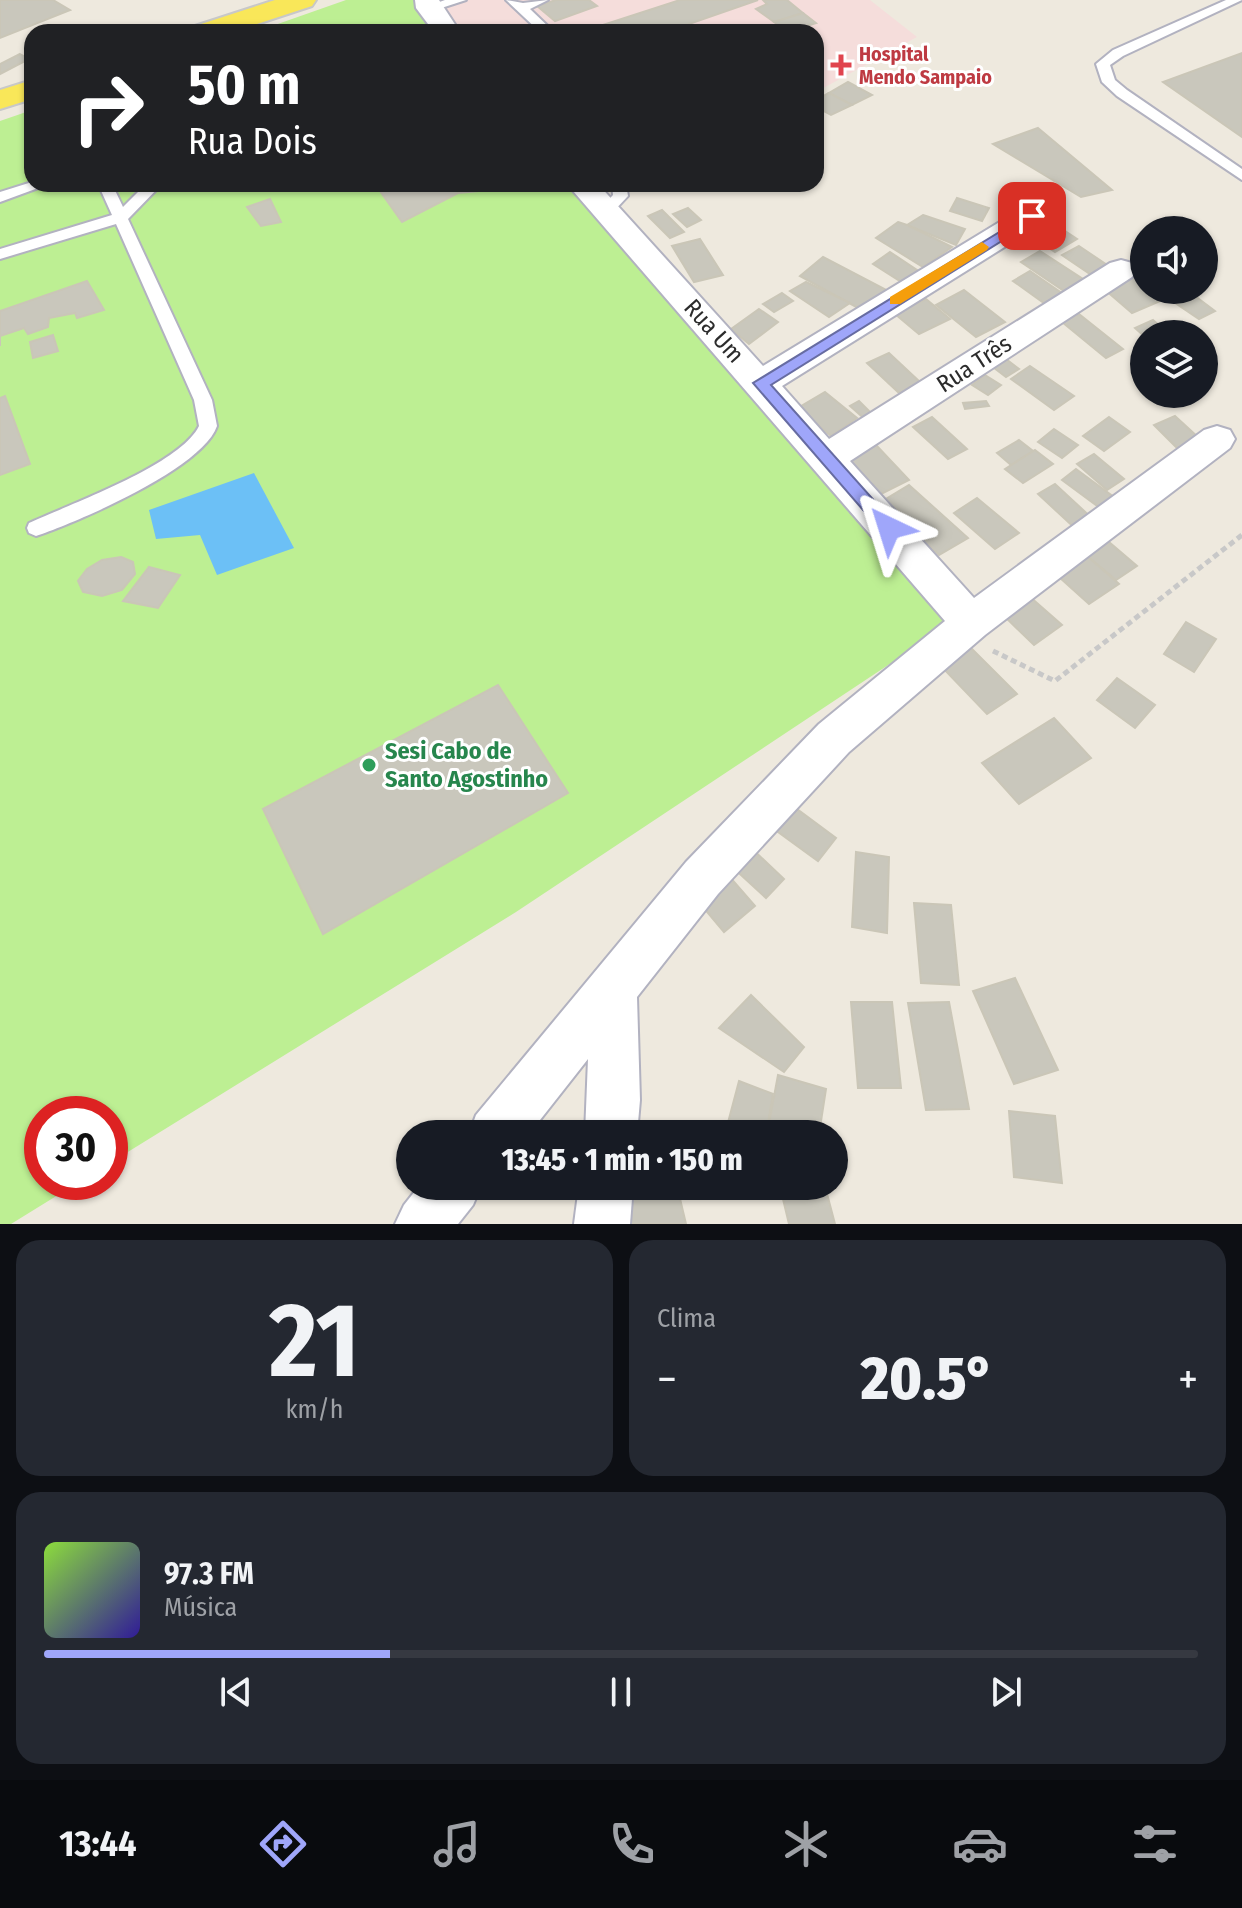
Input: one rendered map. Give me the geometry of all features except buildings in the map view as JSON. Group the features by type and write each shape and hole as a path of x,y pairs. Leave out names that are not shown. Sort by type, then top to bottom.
{"main road":[{"path":"229,24 302,0"},
{"path":"0,100 24,92"}],"street":[{"path":"428,4 442,24"},
{"name":"Rua Um","path":"612,198 761,383 971,623"},
{"path":"761,383 1032,216"},
{"name":"Rua Três","path":"827,458 1121,270"},
{"path":"506,1120 702,878 834,738 971,623 1217,439"},
{"path":"612,988 612,1120"},
{"path":"423,1224 443,1200"},
{"path":"602,1224 605,1200"}],"lane":[{"path":"428,4 460,0"},
{"path":"517,4 542,0"},
{"path":"1236,0 1118,53 1103,64 1103,73 1122,93 1242,176"},
{"path":"517,4 539,24"},
{"path":"0,197 24,190"},
{"path":"36,528 172,464 195,446 206,432 208,416 203,400 109,192"},
{"path":"0,254 120,218 147,192"}],"path":[{"path":"1003,655 1055,681 1242,535"}],"shaded area":[{"name":"Hospital Mendo Sampaio","path":"437,0 870,0 917,37 824,88 824,24 452,24 440,12"}],"green space":[{"path":"346,0 417,0 438,24 278,24"},
{"name":"Sesi Cabo de Santo Agostinho","path":"24,113 24,192 585,192 959,618 516,912 128,1152 128,1096 24,1096 24,1200 50,1200 11,1224 0,1224 0,121"}],"water":[{"path":"254,473 294,548 217,575 200,535 156,539 149,510"}],"slow traffic":[{"path":"895,301 982,247"}],"place":[{"name":"Hospital Mendo Sampaio","path":"841,65"},
{"name":"Sesi Cabo de Santo Agostinho","path":"369,765"}],"route":[{"path":"889,528 761,383 1032,216"}]}
